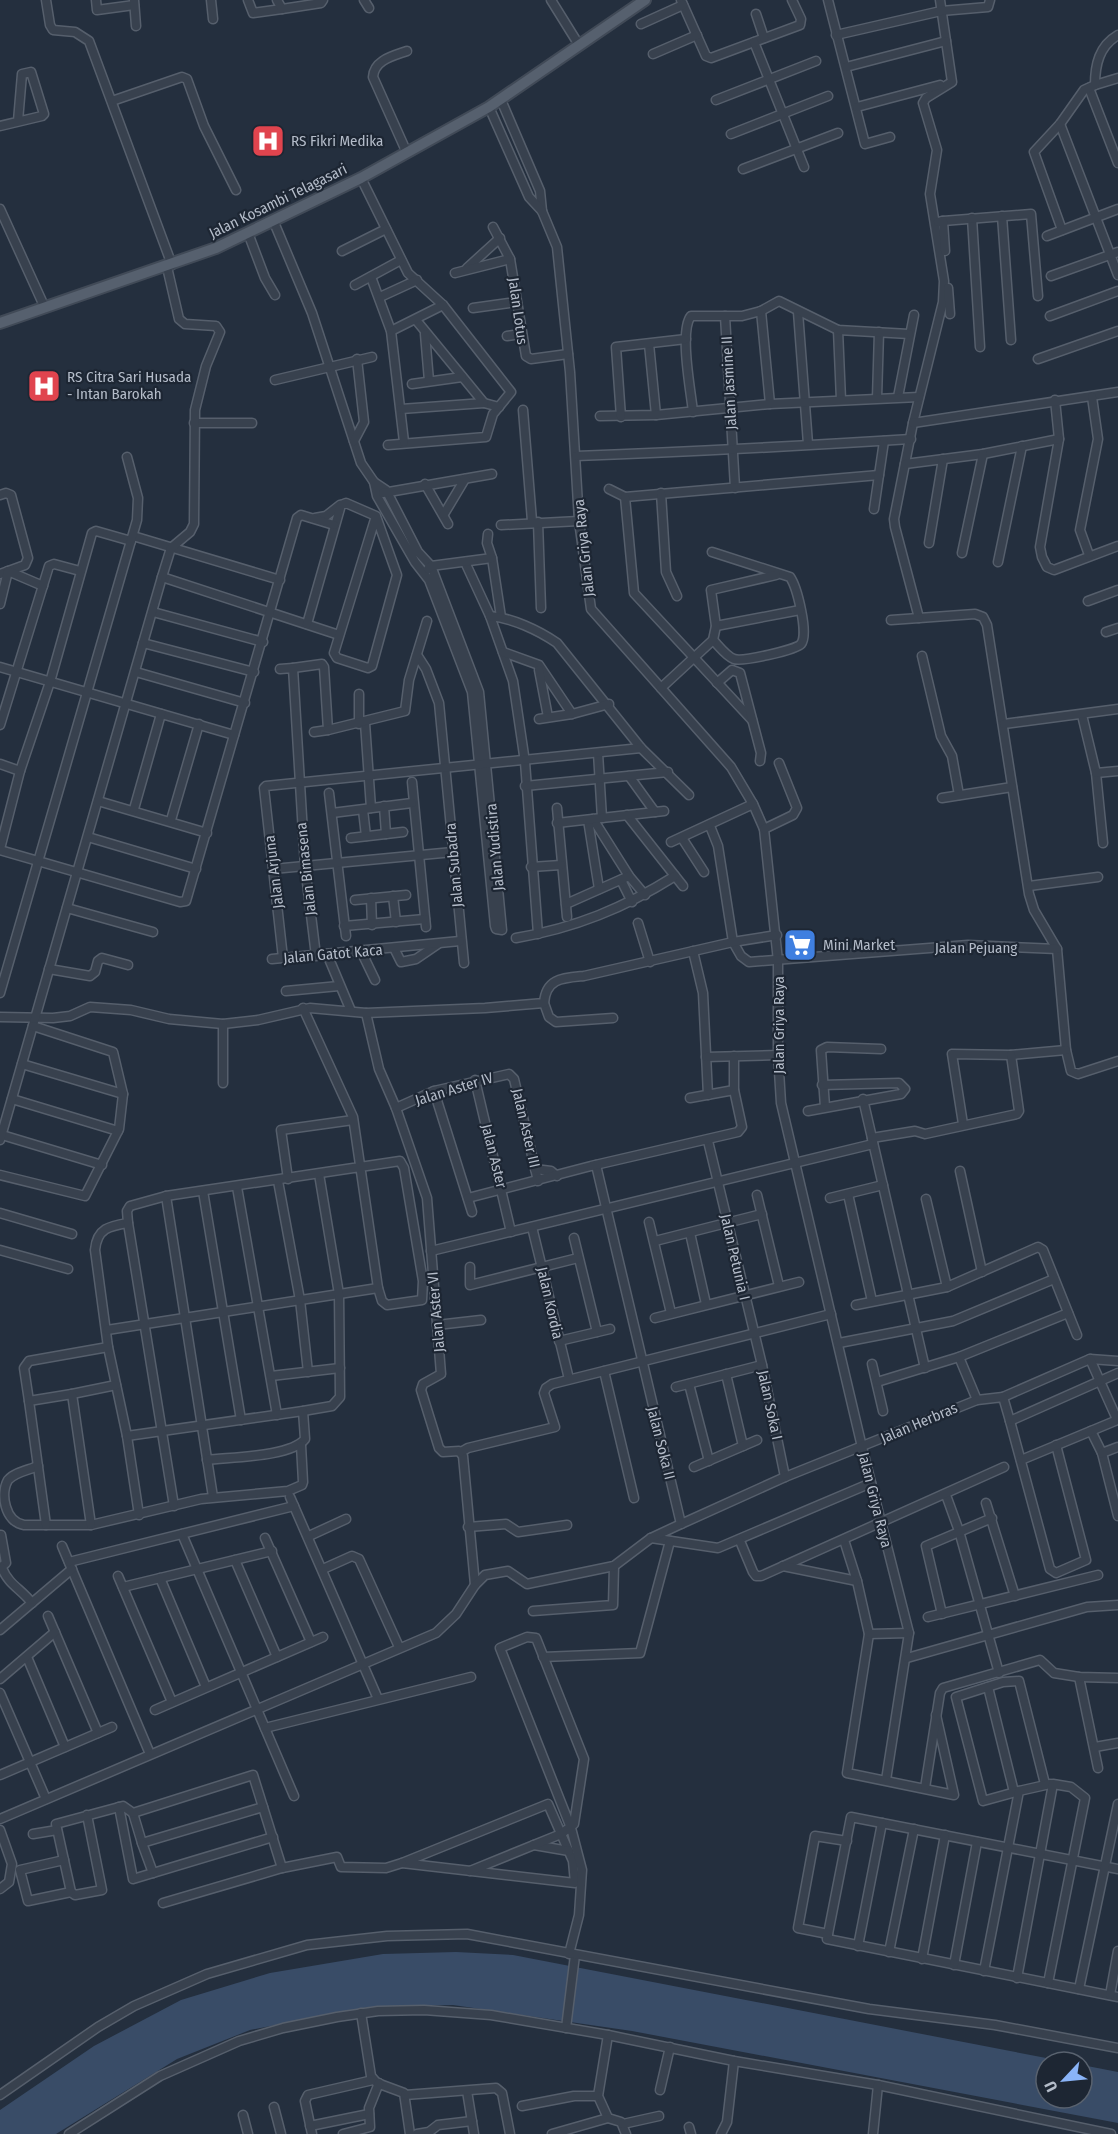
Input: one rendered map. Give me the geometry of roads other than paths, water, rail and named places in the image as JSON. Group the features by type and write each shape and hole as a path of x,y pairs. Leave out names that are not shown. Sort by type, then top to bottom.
{"main road":[{"name":"Jalan Kosambi Telagasari","path":"0,323 169,266 248,233 361,178 489,107 645,0"}],"street":[{"path":"46,0 53,30 75,32 89,41 169,266 179,319 185,324 214,326 220,332 206,366 194,423 194,524 190,532 171,548 1,1138 102,1165"},
{"path":"96,0 97,10 134,3 136,26"},
{"path":"211,0 213,19"},
{"path":"248,0 253,13 321,3 323,0"},
{"path":"277,0 282,9"},
{"path":"550,0 579,45"},
{"path":"640,24 682,2 706,56 711,58 800,25 801,19 792,0"},
{"path":"828,0 865,144 890,137"},
{"path":"940,0 952,82"},
{"path":"836,35 941,11 988,7 990,0"},
{"path":"756,14 764,38"},
{"path":"653,54 698,35"},
{"path":"1118,35 1104,45 1092,86 1118,163"},
{"path":"846,68 946,40"},
{"path":"754,42 771,79 804,167"},
{"path":"407,51 379,63 374,68 373,77 407,153"},
{"path":"716,100 816,61"},
{"path":"0,126 18,122 44,114 31,72 22,74 18,122"},
{"path":"112,101 182,77 187,80 204,126 236,190"},
{"path":"1062,230 1034,152 1060,124 1079,96 1092,86 1118,78"},
{"path":"857,107 952,82"},
{"path":"950,314 939,221 930,194 937,146 923,103 926,98 952,82"},
{"path":"731,134 828,96"},
{"name":"Jalan Griya Raya","path":"501,99 540,191 542,211 557,247 570,372 579,521 591,609 731,767 753,804 764,829 777,935 778,1055 781,1103 862,1447 909,1633 907,1658 886,1780"},
{"name":"Jalan Griya Raya","path":"489,107 529,197 542,211"},
{"path":"495,121 507,115"},
{"path":"1060,124 1114,253 1118,275"},
{"path":"743,169 838,133"},
{"path":"361,178 408,273 443,306 509,387 510,396 493,414 489,433 484,438 404,442 388,445"},
{"path":"0,209 45,308"},
{"path":"1047,236 1118,209"},
{"path":"939,221 1031,213 1038,296"},
{"path":"1002,216 1011,340"},
{"path":"972,218 980,346"},
{"path":"273,220 312,313 365,472 386,490 424,566 492,558"},
{"path":"919,618 894,519 913,423 943,302 944,281 939,221"},
{"name":"Jalan Lotus","path":"493,227 510,259 525,354 530,358 568,357"},
{"path":"342,251 386,229"},
{"path":"248,233 265,278 275,295"},
{"path":"466,268 500,238"},
{"path":"1050,276 1114,253"},
{"path":"455,273 466,268 510,259"},
{"path":"355,285 401,260"},
{"path":"371,277 392,331 404,442"},
{"path":"380,297 417,280"},
{"path":"1050,316 1118,291"},
{"path":"693,412 686,339 688,320 691,316 742,316 761,312 779,301 838,330 909,334"},
{"path":"473,308 516,303"},
{"path":"392,331 443,306"},
{"path":"761,312 770,404"},
{"path":"798,312 808,444"},
{"path":"898,397 914,315"},
{"name":"Jalan Jasmine II","path":"725,316 728,408 735,488"},
{"path":"416,320 484,403"},
{"path":"838,330 841,400"},
{"path":"1038,359 1118,331"},
{"path":"877,398 879,332"},
{"path":"425,333 429,381"},
{"path":"507,336 521,334"},
{"path":"621,417 614,351 618,346 686,339"},
{"path":"649,344 656,415"},
{"path":"275,380 372,357"},
{"path":"354,441 364,422 357,359"},
{"path":"412,384 462,377"},
{"path":"913,423 1118,392"},
{"path":"1089,555 1080,530 1098,439 1092,396"},
{"path":"600,416 656,415 770,404 919,397"},
{"path":"1054,400 1059,439 1040,547 1041,557 1052,570 1118,546"},
{"path":"401,409 484,403 499,407"},
{"path":"523,410 535,522 541,608"},
{"path":"194,423 252,423"},
{"path":"576,456 732,450 910,439"},
{"path":"905,464 983,454 1059,439"},
{"path":"874,509 884,441"},
{"path":"998,562 1022,446"},
{"path":"962,553 983,454"},
{"path":"0,993 139,509 127,456"},
{"path":"929,543 943,459"},
{"path":"377,496 386,490 492,474"},
{"path":"609,489 625,497 879,475"},
{"path":"444,514 465,479"},
{"name":"Jalan Yudistira","path":"374,482 377,496 424,566 472,692 485,765 498,928"},
{"path":"425,484 448,524"},
{"path":"0,495 6,493 11,495 28,555 25,565 4,572"},
{"path":"661,494 666,572 677,596"},
{"path":"625,497 633,591 693,659 752,720"},
{"path":"312,519 326,516 346,503 376,516 398,575 372,666 368,668 334,656 376,516"},
{"path":"307,624 341,505"},
{"path":"280,580 171,548 93,531 80,570 50,682 20,771 0,850 183,902 188,898 254,672 262,642 271,612 280,580 297,518 301,515 334,525"},
{"path":"501,525 579,521"},
{"path":"488,534 486,543 492,558 501,617"},
{"path":"712,552 777,575 790,577 805,636 801,644 793,649 739,660 730,656 713,640"},
{"path":"465,562 489,616 513,681 525,762 531,867 538,934"},
{"path":"0,725 42,586 51,564 80,570"},
{"path":"4,572 42,586"},
{"path":"0,604 4,572"},
{"path":"661,688 713,640 716,626 711,590 777,575"},
{"path":"162,577 339,635"},
{"path":"1089,601 1118,590"},
{"path":"716,626 800,610"},
{"path":"153,612 262,642"},
{"path":"891,620 975,614 983,617 1004,724 1012,787 1034,910 1057,949 1066,1050 1071,1071 1075,1074 1118,1061"},
{"path":"489,616 501,617 544,634 557,643 609,704 642,748 689,795"},
{"path":"314,732 362,723 405,711 409,681 427,621"},
{"path":"1106,632 1118,628"},
{"path":"143,643 254,672"},
{"path":"503,652 539,665 572,714"},
{"name":"Jalan Subadra","path":"417,655 437,695 447,767 460,941 464,963"},
{"path":"922,656 941,736 952,756 959,795"},
{"path":"279,669 322,664 328,730"},
{"path":"539,665 544,718 572,714 609,704"},
{"path":"0,667 234,735"},
{"name":"Jalan Bimasena","path":"293,668 305,866 316,956"},
{"path":"717,683 732,670 738,671 761,753 760,761"},
{"path":"136,672 245,703"},
{"path":"359,694 368,775 366,836"},
{"path":"1004,724 1118,710"},
{"path":"134,809 161,714"},
{"path":"1082,715 1096,773 1103,843"},
{"path":"171,820 199,724"},
{"path":"299,783 447,767 525,762 642,748"},
{"path":"598,753 594,819 599,889"},
{"path":"764,829 793,815 797,808 779,763"},
{"path":"0,764 20,771"},
{"path":"1096,773 1118,771"},
{"path":"525,786 668,772"},
{"path":"558,823 660,812 629,776"},
{"name":"Jalan Arjuna","path":"284,958 264,788 299,783"},
{"path":"344,926 396,922 425,923 412,803 412,783"},
{"path":"942,798 1012,787"},
{"path":"329,793 346,936"},
{"path":"98,801 134,809 207,833"},
{"path":"332,813 412,803"},
{"path":"671,842 710,826 753,804"},
{"path":"0,805 10,808"},
{"path":"384,807 386,834"},
{"path":"557,808 567,917"},
{"path":"627,814 683,886"},
{"path":"594,819 625,878 632,902"},
{"path":"710,826 718,846 733,942"},
{"path":"351,838 403,832"},
{"path":"88,837 196,869"},
{"path":"682,838 704,872"},
{"path":"273,869 453,852"},
{"path":"531,867 561,865"},
{"path":"516,938 578,925 632,902 675,876"},
{"path":"1029,886 1098,877"},
{"path":"566,904 625,878"},
{"path":"625,878 645,895"},
{"path":"355,900 406,895"},
{"path":"393,896 396,922"},
{"path":"371,898 372,925"},
{"path":"67,908 153,933"},
{"path":"638,923 650,962"},
{"path":"613,1018 556,1022 549,1017 544,1003 545,991 551,982 733,942 777,935"},
{"name":"Jalan Gatot Kaca","path":"272,959 460,941"},
{"name":"Jalan Pejuang","path":"733,942 743,959 756,963 968,945 1057,949"},
{"name":"Jalan Gatot Kaca","path":"394,948 401,962 416,959 439,943"},
{"path":"361,951 375,980"},
{"path":"693,951 703,993 708,1095"},
{"path":"327,954 351,1011"},
{"path":"49,969 90,976 95,972 98,961 104,957 128,965"},
{"path":"286,991 339,986"},
{"path":"33,1023 70,1016 90,1007 131,1010 169,1019 223,1024 258,1020 303,1008 366,1013 544,1003"},
{"path":"174,1506 128,1223 127,1210 130,1206 166,1196 278,1181 360,1168 400,1161 404,1168 424,1292 422,1300 387,1305 382,1301 378,1288 360,1168 353,1120 303,1008"},
{"name":"Jalan Aster VI","path":"366,1013 379,1069 396,1108 427,1198 441,1374 423,1384 421,1390 440,1451 462,1452"},
{"path":"0,1017 33,1023 111,1051 123,1094 118,1131 89,1193 82,1196 0,1175"},
{"path":"223,1024 223,1083"},
{"path":"825,1107 820,1052 827,1047 881,1049"},
{"path":"963,1124 952,1054 1011,1054 1066,1050"},
{"path":"431,1251 716,1180 794,1163 915,1131 925,1134 1019,1113 1011,1054"},
{"path":"706,1057 778,1055"},
{"path":"468,1198 596,1165 708,1141 741,1129 734,1090 734,1056"},
{"path":"22,1064 123,1094"},
{"name":"Jalan Aster IV","path":"396,1108 434,1091 505,1074 512,1076"},
{"name":"Jalan Aster III","path":"512,1076 538,1181"},
{"name":"Jalan Aster","path":"475,1080 503,1190 511,1232"},
{"path":"808,1111 904,1092 904,1086 899,1083 822,1085"},
{"path":"690,1098 734,1090"},
{"path":"434,1091 472,1212"},
{"path":"12,1099 118,1131"},
{"path":"863,1099 925,1368"},
{"path":"288,1179 281,1130 353,1120"},
{"name":"Jalan Petunia I","path":"708,1141 753,1334"},
{"name":"Jalan Soka II","path":"596,1165 681,1524"},
{"path":"535,1169 551,1171 557,1176"},
{"path":"960,1171 982,1272"},
{"path":"127,1436 303,1412 333,1406 337,1402 340,1397 339,1294 319,1174"},
{"path":"278,1181 300,1300 308,1372"},
{"path":"830,1198 883,1185"},
{"path":"237,1187 260,1306 277,1415"},
{"path":"203,1191 241,1420"},
{"path":"848,1194 872,1301"},
{"path":"757,1195 779,1286"},
{"path":"166,1196 213,1497"},
{"path":"926,1199 947,1287"},
{"path":"0,1213 72,1234"},
{"path":"655,1241 762,1214"},
{"path":"650,1222 671,1313"},
{"path":"128,1223 103,1229 96,1240 96,1260 108,1347 127,1436 139,1515"},
{"name":"Jalan Kordia","path":"532,1227 569,1379"},
{"path":"690,1233 706,1304"},
{"path":"574,1238 597,1332"},
{"path":"856,1305 947,1287 1038,1247 1042,1250 1077,1335"},
{"path":"0,1250 68,1269"},
{"path":"470,1267 470,1285 578,1258"},
{"path":"839,1343 953,1321 1054,1279"},
{"path":"655,1318 799,1282"},
{"path":"107,1330 378,1288"},
{"path":"877,1382 959,1358 1068,1313"},
{"path":"475,1584 462,1452 468,1448 555,1427 544,1390 552,1384 831,1314"},
{"path":"437,1325 481,1320"},
{"path":"559,1341 610,1329"},
{"name":"Jalan Soka I","path":"753,1334 762,1365 785,1476"},
{"path":"46,1525 24,1368 29,1361 108,1347"},
{"path":"959,1358 977,1400"},
{"path":"1090,1359 1117,1364"},
{"path":"1021,1460 1115,1419 1090,1359"},
{"name":"Jalan Herbras","path":"614,1566 651,1538 785,1476 977,1400 1003,1397 1090,1359"},
{"path":"872,1364 883,1411"},
{"path":"676,1388 762,1365"},
{"path":"271,1376 340,1368"},
{"path":"604,1371 634,1498"},
{"path":"1010,1421 1118,1373"},
{"path":"726,1374 743,1446"},
{"path":"689,1384 709,1461"},
{"path":"29,1401 116,1385"},
{"path":"72,1394 91,1525"},
{"path":"1003,1397 1050,1569 1056,1573 1084,1563 1086,1557 1056,1445"},
{"path":"207,1460 287,1450 301,1445 306,1439 303,1412"},
{"path":"1090,1431 1102,1454 1115,1490 1118,1516"},
{"path":"694,1467 757,1440"},
{"path":"38,1466 9,1479 4,1486 8,1517 14,1523 91,1525 213,1497 288,1491 298,1488 303,1482 301,1445"},
{"path":"1102,1454 1118,1447"},
{"path":"740,1541 756,1575 783,1566 881,1524 1004,1467"},
{"path":"651,1538 716,1548 740,1541 871,1483"},
{"path":"946,1495 959,1531 999,1673"},
{"path":"290,1497 309,1536 378,1699"},
{"path":"986,1503 1015,1596"},
{"path":"0,1630 71,1565 294,1506"},
{"path":"942,1614 926,1546 992,1518"},
{"path":"309,1536 346,1519"},
{"path":"468,1527 506,1524 518,1532 567,1525"},
{"path":"182,1534 294,1796"},
{"path":"1,1535 6,1563 1,1568 8,1582 22,1591 32,1603"},
{"path":"265,1538 311,1642"},
{"path":"844,1540 857,1581 869,1635 847,1771 850,1776 886,1780 954,1795 936,1715"},
{"path":"543,1657 640,1653 670,1541"},
{"path":"62,1546 150,1754"},
{"path":"123,1587 272,1551"},
{"path":"323,1569 352,1556 359,1559 399,1647"},
{"path":"235,1560 277,1657"},
{"path":"0,1819 441,1629 462,1607 475,1584 485,1575 502,1571 512,1573 527,1584 614,1566 613,1605 533,1611"},
{"path":"783,1566 857,1581"},
{"path":"928,1617 1098,1575"},
{"path":"118,1576 172,1702"},
{"path":"160,1578 206,1687"},
{"path":"907,1658 1087,1607 1118,1605"},
{"path":"48,1616 99,1732"},
{"path":"0,1679 55,1632"},
{"path":"869,1635 909,1633"},
{"path":"155,1710 323,1637"},
{"path":"470,1871 561,1834 571,1827 574,1824 584,1759 536,1638 527,1637 500,1648 571,1827 582,1870 566,2028"},
{"path":"27,1657 64,1747"},
{"path":"926,1788 936,1715 940,1692 943,1688 1040,1660 1053,1672 1079,1677 1118,1678"},
{"path":"265,1728 471,1677"},
{"path":"1079,1677 1088,1731 1095,1747 1098,1768"},
{"path":"1017,1978 1040,1854 1049,1784 1019,1681 956,1696 983,1801 1049,1784 1071,1787 1085,1798 1048,1983"},
{"path":"984,1971 1017,1792 988,1687"},
{"path":"0,1693 46,1799"},
{"path":"0,1775 112,1727"},
{"path":"1095,1747 1118,1743"},
{"path":"133,1813 254,1775 282,1868"},
{"path":"163,1903 282,1868 337,1857 341,1867 386,1868 548,1804 569,1851 575,1883 402,1863"},
{"path":"1079,1989 1118,1804"},
{"path":"71,1893 56,1824 123,1806 133,1813 153,1873"},
{"path":"119,1807 133,1879 273,1837"},
{"path":"142,1843 263,1807"},
{"path":"64,1860 20,1870 28,1901 102,1890 87,1815"},
{"path":"1118,1869 851,1817 827,1939 1114,1996 1118,1951"},
{"path":"858,1946 882,1823"},
{"path":"889,1952 914,1829"},
{"path":"0,1830 3,1846 12,1863 9,1882 0,1889"},
{"path":"33,1834 57,1830"},
{"path":"828,1934 798,1928 815,1836 847,1841"},
{"path":"922,1959 945,1836"},
{"path":"954,1965 977,1842"},
{"path":"533,1845 569,1851"},
{"path":"0,2095 98,2027 134,2006 230,1965 307,1945 343,1939 466,1934 868,2009 995,2025 1118,2048"},
{"path":"69,2134 150,2082 186,2062 283,2028 361,2013 451,2011 491,2015 670,2047 734,2061 879,2085 1111,2134"},
{"path":"344,2134 370,2130 369,2114 376,2082 361,2013"},
{"path":"608,2036 598,2096 608,2118"},
{"path":"660,2090 670,2047"},
{"path":"721,2134 727,2122 734,2061"},
{"path":"369,2114 311,2130 305,2101 308,2095 376,2082 402,2091 405,2095 410,2134"},
{"path":"873,2134 879,2085"},
{"path":"405,2095 492,2088 500,2090 510,2134"},
{"path":"467,2091 474,2134"},
{"path":"522,2106 574,2096 598,2096"},
{"path":"274,2107 281,2134"},
{"path":"243,2115 248,2134"},
{"path":"622,2124 659,2116"},
{"path":"552,2134 608,2118 617,2119 626,2134"},
{"path":"417,2134 429,2132 438,2125 472,2121"}],"water":[{"path":"456,1952 513,1955 1034,2056 1034,2107 632,2031 453,2005 369,2007 250,2030 177,2059 56,2134 0,2134 0,2110 94,2046 181,2000 270,1973 383,1954"},
{"path":"1094,2067 1118,2072 1118,2123 1049,2110 1094,2110"}],"place":[{"name":"RS Fikri Medika","path":"268,141"},
{"name":"RS Citra Sari Husada - Intan Barokah","path":"44,386"},
{"name":"Mini Market","path":"800,945"}]}
